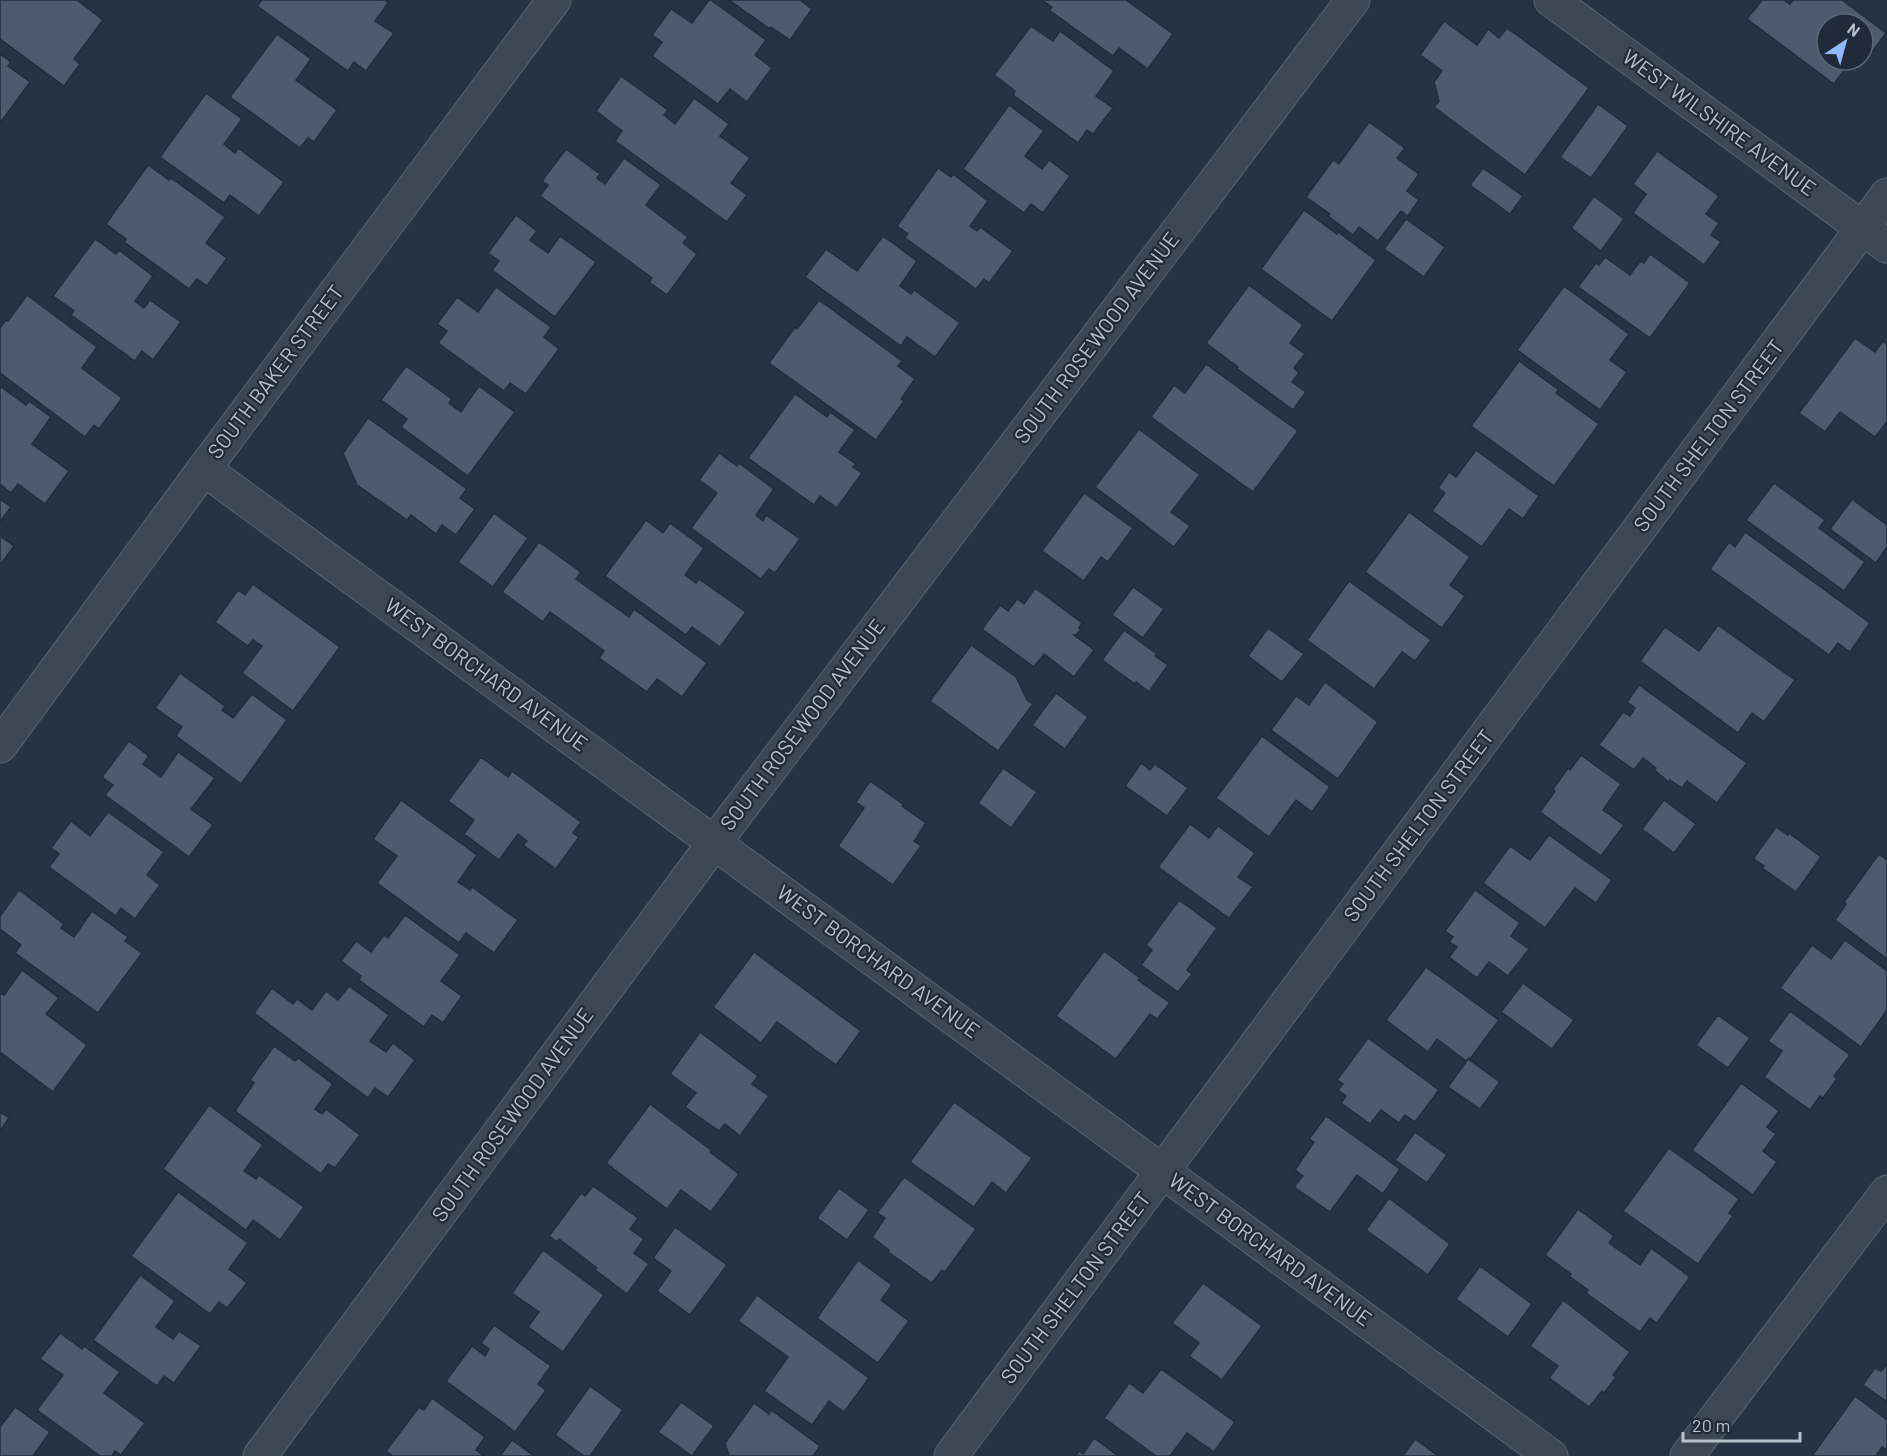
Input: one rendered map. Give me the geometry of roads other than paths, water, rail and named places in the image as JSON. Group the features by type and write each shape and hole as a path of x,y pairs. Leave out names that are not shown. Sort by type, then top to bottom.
{"street":[{"name":"SOUTH BAKER STREET","path":"0,746 554,0"},
{"name":"SOUTH ROSEWOOD AVENUE","path":"260,1456 714,843 1353,0"},
{"name":"WEST WILSHIRE AVENUE","path":"1551,0 1875,237"},
{"name":"SOUTH SHELTON STREET","path":"951,1456 1163,1171 1875,237 1887,195"},
{"name":"WEST BORCHARD AVENUE","path":"204,469 1551,1456"},
{"path":"1687,1456 1887,1192"}]}
